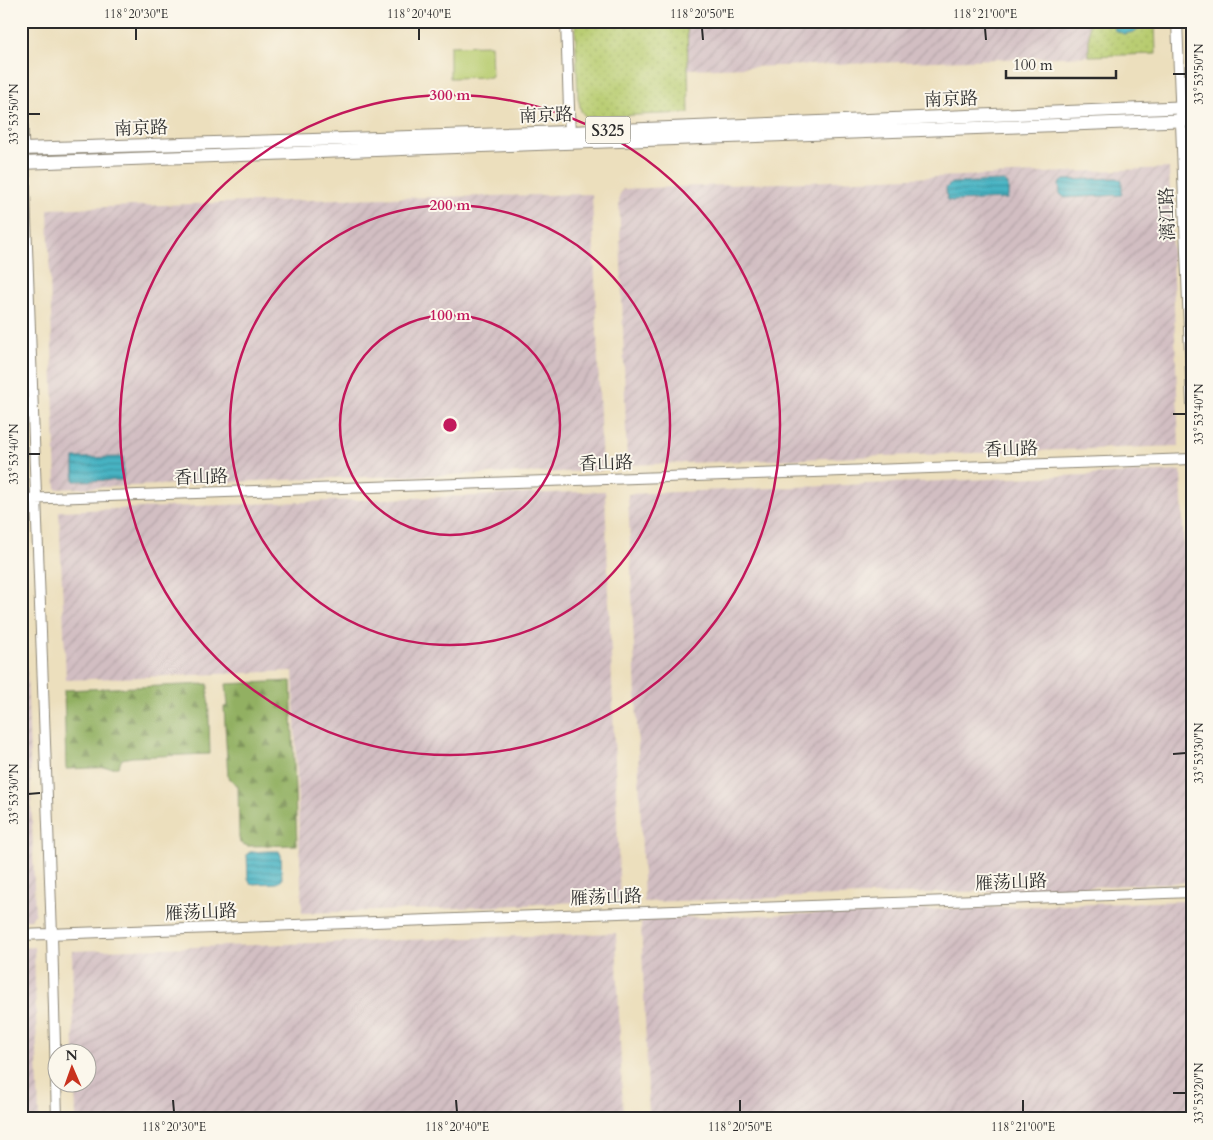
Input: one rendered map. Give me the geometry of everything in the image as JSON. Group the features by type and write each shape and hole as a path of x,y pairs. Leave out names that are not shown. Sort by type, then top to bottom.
{"main road":[{"name":"南京路","path":"23,162 1185,107"},
{"name":"南京路","path":"22,149 1186,121"}],"street":[{"path":"566,21 570,137"},
{"name":"漓江路","path":"1176,21 1186,121 1183,193 1192,404"},
{"path":"21,82 57,1119"},
{"path":"1183,193 1188,135 1192,130"},
{"name":"香山路","path":"21,499 1192,458"},
{"name":"雁荡山路","path":"21,936 1192,892"}],"shaded area":[{"path":"687,21 1155,21 1156,54 688,69"},
{"path":"1169,168 1179,446 627,465 619,196 623,189"},
{"path":"592,194 602,471 331,478 56,489 48,209 339,199"},
{"path":"21,354 27,488 21,488"},
{"path":"1181,471 1192,761 1192,882 1025,890 644,902 628,494"},
{"path":"605,491 620,900 439,909 302,913 293,671 66,680 59,511"},
{"path":"21,540 23,545 35,914 31,919 21,920"},
{"path":"1184,901 1190,907 1192,958 1192,1119 649,1119 641,923 648,919"},
{"path":"616,933 623,1119 76,1119 75,1092 98,1092 98,1042 74,1042 72,951"},
{"path":"34,947 39,1119 21,1119 21,948"}],"green space":[{"path":"575,21 687,21 689,113 586,117 581,111 578,97"},
{"path":"1089,21 1155,21 1156,54 1089,56"},
{"path":"491,45 492,77 450,78 450,46"},
{"path":"291,681 297,845 248,846 240,843 239,838 238,786 228,778 224,707 228,706 226,684"},
{"path":"208,684 210,754 132,757 122,759 118,767 66,769 64,690"}],"water":[{"path":"1112,21 1140,21 1139,28 1134,32 1124,34 1114,30"},
{"path":"1117,178 1122,181 1121,195 1065,198 1060,194 1059,184 1064,180"},
{"path":"1004,181 1008,184 1007,199 947,200 946,188 951,183"},
{"path":"123,457 123,480 74,481 74,458"},
{"path":"279,851 281,855 282,880 277,883 251,884 248,878 247,854 250,852"}]}
